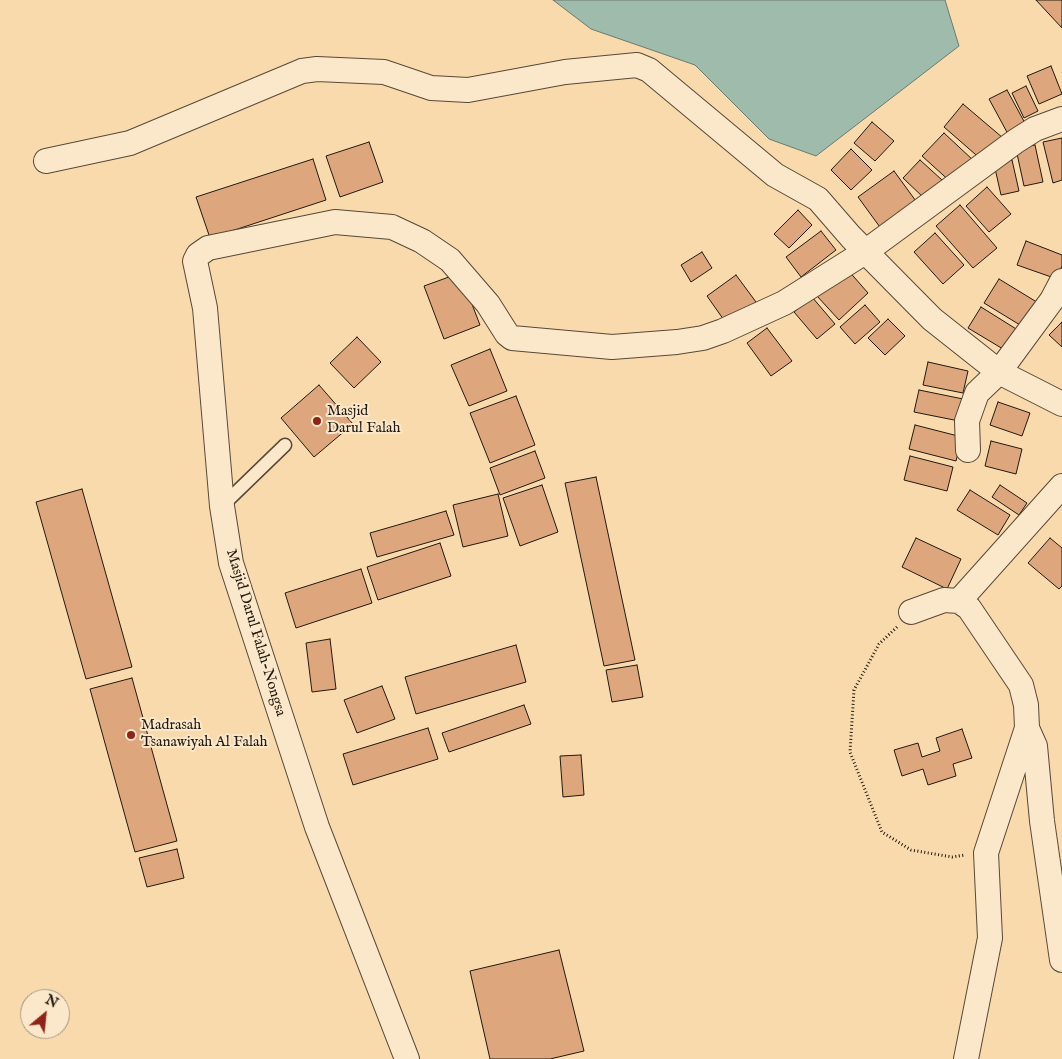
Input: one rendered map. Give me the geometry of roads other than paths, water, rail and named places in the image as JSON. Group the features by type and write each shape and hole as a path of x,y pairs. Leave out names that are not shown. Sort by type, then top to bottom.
{"street":[{"path":"46,161 130,143 302,70 384,72 431,88 468,90 565,72 637,65 649,70 775,175 818,199 865,252 932,319 1000,372 1062,404"},
{"path":"865,252 1016,141 1035,129 1062,118"},
{"name":"Masjid Darul Falah-Nongsa","path":"407,1059 317,827 231,563 222,506 205,308 196,261 198,255 208,248 335,222 392,227 422,240 460,271 488,304 507,334 512,338 612,347 677,342 703,338 723,331 784,303 865,252"},
{"path":"968,450 967,421 970,408 977,393 1000,372 1052,300 1062,281"},
{"path":"959,601 1062,486"},
{"path":"911,612 944,600 959,601 969,608 1021,685 1026,705 1028,728 1035,746 1042,821 1062,960"},
{"path":"966,1059 990,938 986,853 1028,728"}],"lane":[{"path":"222,506 285,445"}],"place":[{"name":"Masjid Darul Falah","path":"317,421"},
{"name":"Madrasah Tsanawiyah Al Falah","path":"131,735"}]}
